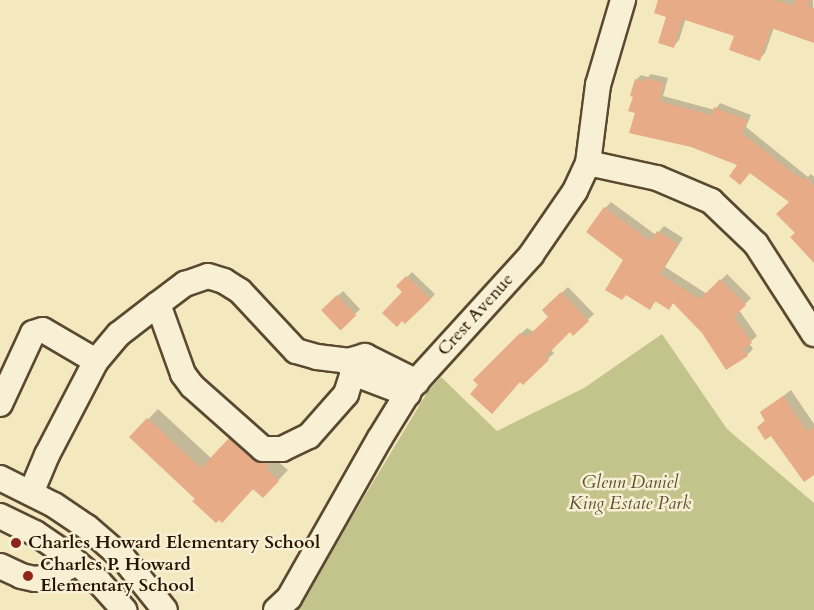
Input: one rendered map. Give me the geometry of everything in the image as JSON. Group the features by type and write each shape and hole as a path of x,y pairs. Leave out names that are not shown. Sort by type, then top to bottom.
{"street":[{"name":"Crest Avenue","path":"276,610 289,598 380,438 412,388 531,255 575,191 588,163 598,85 623,0"},
{"path":"588,163 657,178 711,201 756,244 814,334"},
{"path":"31,493 47,455 96,362 119,334 158,304 185,284 208,276 224,281 240,291 296,351 412,388"},
{"path":"158,304 183,374 192,386 263,449 282,449 309,436 346,394 351,367"},
{"path":"0,404 33,333 43,330 96,362"},
{"path":"0,478 31,493 87,527 124,559 165,610"},
{"path":"0,516 35,533 76,563 99,582 123,610"},
{"path":"0,566 21,576 35,579 50,577 76,563"}],"green space":[{"name":"Glenn Daniel King Estate Park","path":"662,334 727,429 814,503 814,610 296,610 428,391 441,377 497,431 584,388"}],"building":[{"path":"658,0 776,0 793,6 795,0 810,0 808,6 814,8 814,43 771,28 760,61 729,50 734,36 682,19 674,48 658,43 666,17 654,13"},
{"path":"645,78 664,83 659,101 711,115 714,107 747,120 742,133 802,180 805,177 814,186 814,263 790,237 795,233 776,214 789,202 750,173 740,185 729,176 737,165 691,147 629,133 635,113 628,111 633,97 630,96 635,79 643,82"},
{"path":"604,207 650,241 657,231 678,244 660,274 700,299 720,279 746,305 734,317 752,343 743,349 748,356 726,370 702,333 673,303 669,310 655,301 650,310 626,295 622,300 605,290 623,260 586,232"},
{"path":"406,276 431,299 405,324 402,321 397,327 382,313 402,292 396,286"},
{"path":"561,292 589,321 573,336 570,332 546,356 549,360 523,385 520,382 492,414 470,394 478,385 473,380 520,333 527,337 548,317 542,310"},
{"path":"337,295 356,315 341,330 321,310"},
{"path":"783,396 807,431 814,427 814,475 804,482 771,436 765,440 757,427 765,421 760,412"},
{"path":"147,418 201,468 229,438 254,460 269,465 266,468 279,481 263,498 253,489 222,523 219,520 216,523 192,501 195,499 129,437"}],"place":[{"name":"Charles Howard Elementary School","path":"16,543"},
{"name":"Charles P. Howard Elementary School","path":"28,576"}]}
